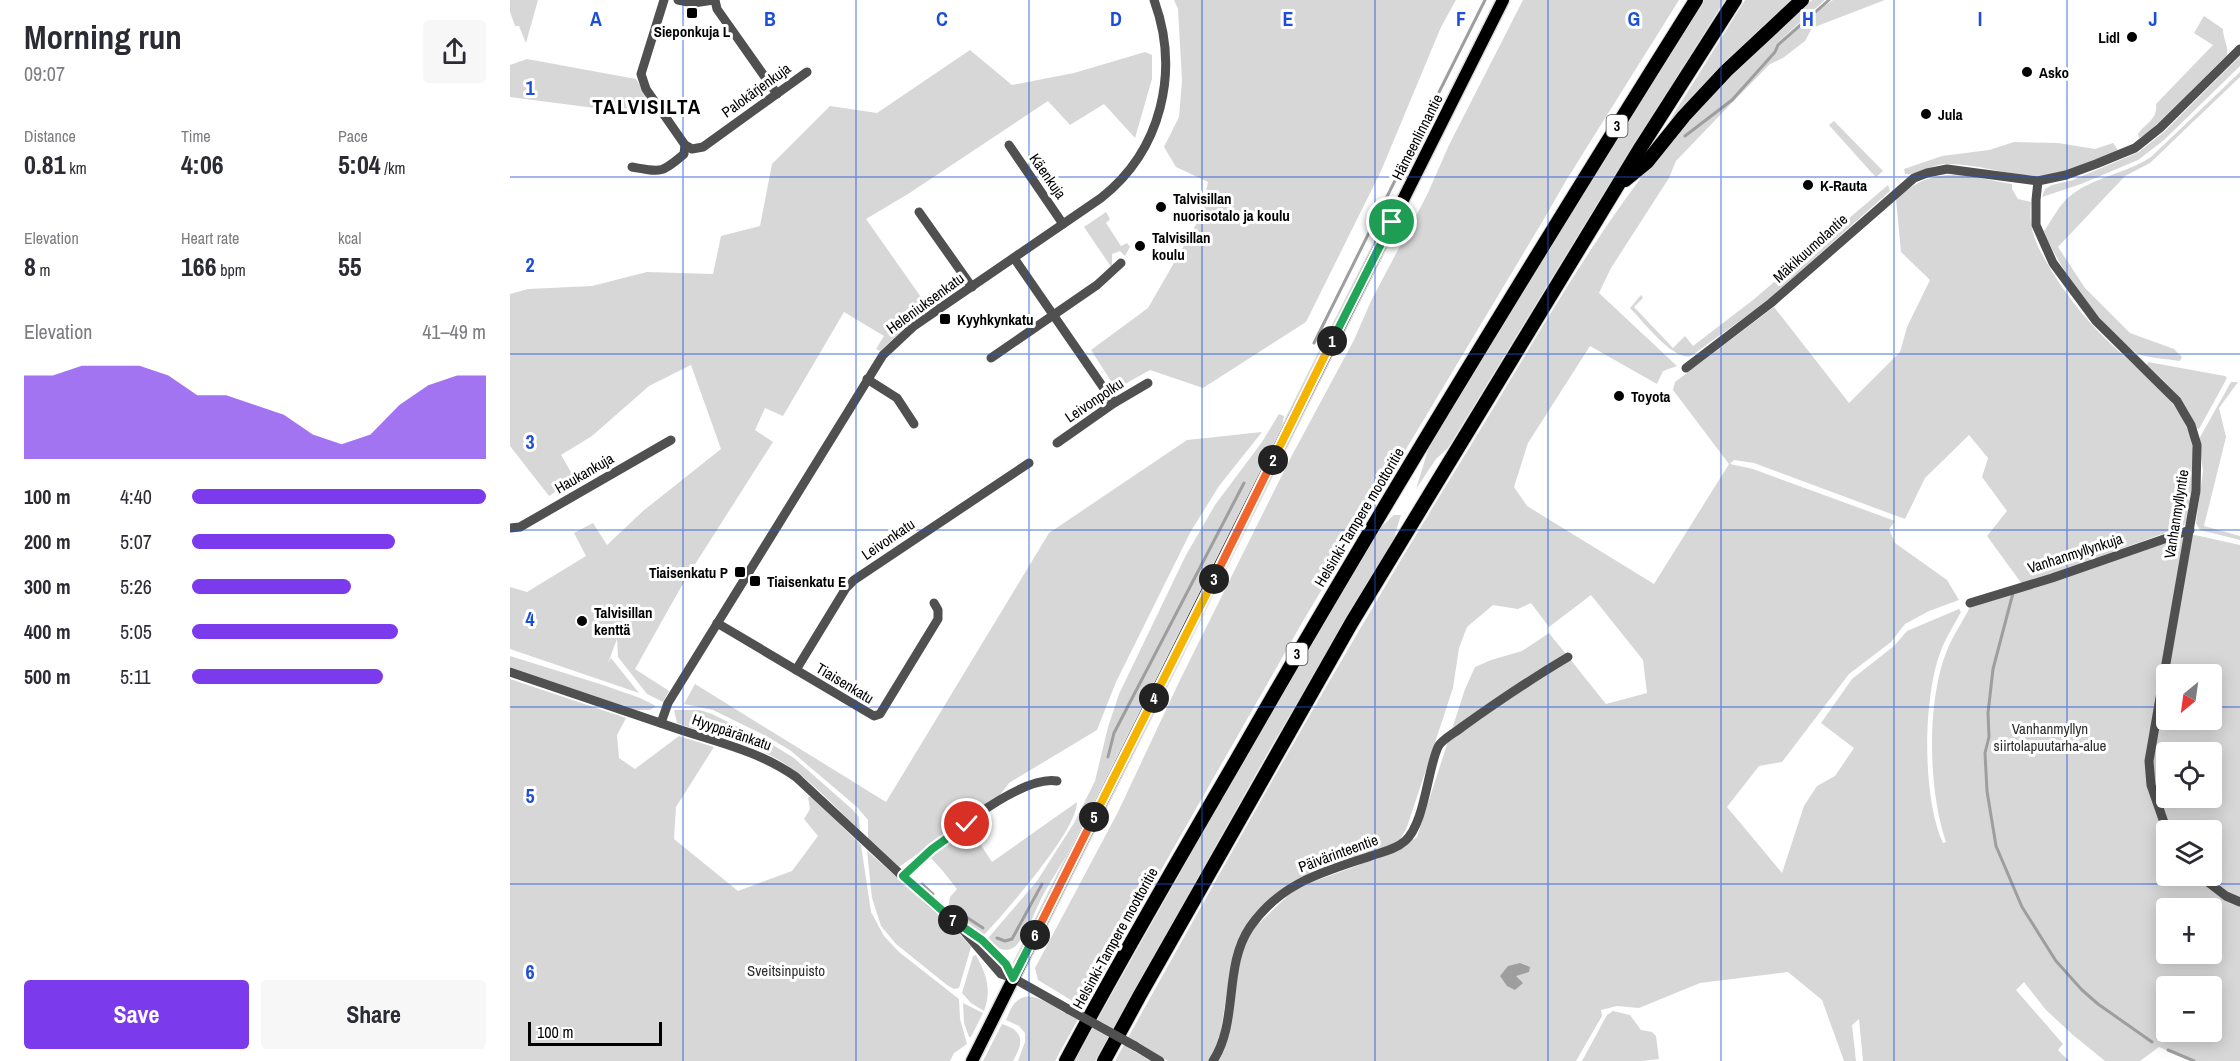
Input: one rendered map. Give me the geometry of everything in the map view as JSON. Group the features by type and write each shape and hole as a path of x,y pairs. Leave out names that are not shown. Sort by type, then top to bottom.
{"highway":[{"name":"Helsinki-Tampere moottoritie","path":"1065,1061 1107,982 1325,605 1538,252 1696,0"},
{"name":"3","path":"1104,1061 1352,622 1617,187 1735,0"},
{"path":"1617,187 1647,162 1684,116 1726,71 1802,0"}],"main road":[{"name":"Hämeenlinnantie","path":"972,1061 1503,0"}],"street":[{"path":"664,0 641,74 646,89 689,147"},
{"path":"678,0 693,3 715,0 717,9 777,94"},
{"name":"Heleniuksenkatu","path":"661,723 668,703 883,355 897,340 1106,194 1126,175 1144,149 1154,129 1165,90 1166,62 1162,26 1154,0"},
{"name":"Mäkikuumolantie","path":"1686,368 1771,303 1914,178 1947,169 2038,181 2066,175 2135,148 2160,128 2240,50"},
{"name":"Palokärjenkuja","path":"632,167 656,171 666,169 689,147 703,147 807,72"},
{"name":"Käenkuja","path":"1009,145 1064,224"},
{"name":"Vanhanmyllyntie","path":"2038,181 2036,225 2054,262 2096,321 2177,401 2191,425 2197,445 2198,465 2190,530 2149,761 2151,785 2163,820"},
{"path":"919,212 972,287"},
{"path":"1014,258 1114,403"},
{"path":"991,358 1097,285 1121,263"},
{"path":"867,380 897,398 914,424"},
{"name":"Leivonpolku","path":"1057,443 1114,403 1148,383"},
{"name":"Haukankuja","path":"510,528 520,527 671,440"},
{"name":"Leivonkatu","path":"796,670 846,588 854,580 1029,463"},
{"name":"Vanhanmyllynkuja","path":"1970,603 2052,578 2190,530"},
{"name":"Tiaisenkatu","path":"717,623 869,715 877,716 938,619 938,610 934,603"},
{"name":"Päivärinteentie","path":"1213,1061 1225,1034 1238,952 1243,938 1262,912 1290,887 1306,878 1393,849 1407,840 1418,818 1439,745 1508,693 1568,657"},
{"name":"Hyyppäränkatu","path":"510,672 749,751 783,767 962,929 982,940 1006,964 1013,978"},
{"path":"903,876 932,849 997,801 1043,781 1057,781"},
{"path":"2213,886 2240,903"},
{"path":"1013,978 1160,1061"}],"green space":[{"path":"510,0 538,0 526,43 519,26 515,26 510,12"},
{"path":"1174,0 1456,0 1441,27 1381,171 1306,322 1203,388 1150,370 1116,389 1091,350 1148,308 1201,216 1208,182 1176,167 1164,147 1179,117 1182,80 1178,9"},
{"path":"1523,0 1679,0 1567,179 1303,621 1055,1061 1018,1061 1025,1042 1025,1033 1019,1026 1006,1020 1010,1010 1016,1002 1028,996 1041,999 1065,1013 1074,1002 1038,980 1035,968 1118,812 1180,680 1290,459 1354,340 1371,301 1427,195 1449,145"},
{"path":"1704,0 1725,0 1448,448 1436,459 1416,489 1430,443 1589,181"},
{"path":"1745,0 1794,0 1666,131 1663,131"},
{"name":"Vanhanmyllyn siirtolapuutarha-alue","path":"1812,0 1825,0 1765,53 1801,22 1833,0 1885,0 1812,28 1805,41 1783,58 1770,64 1676,161 1669,178 1611,268 1599,293 1677,366 1663,371 1657,384 1590,346 1528,443 1514,487 1527,506 1654,584 1729,464 1673,390 1675,382 1774,307 1849,403 1900,352 1907,327 1930,280 1901,252 1896,199 1924,180 1938,176 1965,176 2012,184 2012,189 2018,199 2031,202 2032,230 2038,246 2070,298 2100,333 2165,394 2183,419 2192,444 2194,466 2193,490 2186,523 2182,527 2022,584 1987,536 2007,511 1982,477 1988,458 1969,435 1925,478 1905,519 1754,463 1734,460 1730,464 1753,469 1895,521 1889,529 1895,543 1947,580 1959,600 1929,611 1905,624 1891,642 1849,674 1782,762 1759,766 1727,807 1782,873 1804,806 1817,786 1835,776 1854,748 1821,723 1852,679 1894,646 1907,631 1959,609 1961,612 1942,648 1934,673 1928,722 1928,776 1931,801 1936,824 1943,843 1946,842 1940,821 1933,771 1933,718 1941,669 1950,643 1970,607 2179,536 2195,535 2240,545 2240,1061 2192,1061 2159,1047 2140,1061 2105,1061 2046,1010 2024,982 2016,990 2063,1044 2058,1050 2069,1061 1863,1061 1859,1019 1852,1025 1856,1061 1844,1061 1822,1000 1788,972 1700,983 1639,1008 1617,1006 1601,1010 1602,1016 1576,1061 1216,1061 1239,959 1252,930 1296,888 1397,851 1417,837 1465,689 1475,667 1522,651 1549,633 1606,704 1647,693 1643,660 1591,595 1549,627 1531,603 1518,609 1493,605 1467,627 1459,648 1453,688 1407,827 1400,840 1382,849 1301,877 1267,902 1232,961 1218,1048 1209,1061 1168,1061 1134,1041 1130,1049 1151,1061 1115,1061 1334,674 1586,257 1663,149 1697,109 1753,53"},
{"path":"2204,16 2223,29 2227,55 2148,133 2139,138 2138,134 2155,114 2156,104 2213,45 2194,33"},
{"path":"970,50 1012,85 1074,73 1145,52 1152,55 1152,79 1135,138 1104,104 1070,125 1048,101 908,194 866,219 928,307 906,323 907,326 880,351 876,349 884,336 844,312 783,416 765,408 755,430 773,442 685,580 635,669 669,691 663,702 647,694 618,657 617,639 608,663 611,658 639,693 510,649 510,587 527,592 586,556 574,533 593,523 607,545 643,511 721,449 691,365 649,386 592,436 561,455 575,479 549,496 510,446 510,294 528,289 592,286 647,272 713,274 721,236 760,226 772,164 830,106 877,113"},
{"path":"2240,56 2240,66 2164,140 2138,160 2081,184 2042,197 2045,189 2052,185 2073,180 2139,152 2164,132"},
{"path":"527,59 636,79 654,108 644,113 633,113 510,97 510,65"},
{"path":"2240,72 2240,77 2150,163 2125,176 2058,247 2085,288 2130,333 2174,349 2182,357 2180,361 2139,354 2123,342 2096,314 2059,262 2044,231 2065,200 2078,190 2098,180 2131,168 2151,157"},
{"path":"1834,121 1883,171 1876,177 1871,172 1829,125"},
{"path":"2014,142 2058,143 2095,149 2113,143 2118,150 2117,153 2078,168 2047,176 2025,175 1956,164 1944,164 1905,174 1904,169 1942,156 1989,150"},
{"path":"1888,185 1890,191 1766,302 1691,356 1684,356 1667,346 1630,308 1641,295 1643,298 1634,307 1673,348 1685,336 1693,346 1753,300"},
{"path":"1106,212 1110,219 1106,223 1121,246 1127,243 1130,247 1125,256 1120,251 1112,254 1112,268 1084,227"},
{"path":"2148,362 2227,378 2199,429 2196,428 2181,401 2147,365"},
{"path":"2231,382 2238,382 2219,408 2226,437 2204,526 2240,536 2240,540 2200,530 2196,523 2203,471 2199,439"},
{"path":"1279,414 1284,416 1282,426 1069,851 1043,895 1022,939 1013,948 1003,950 997,947 988,941 989,937 1037,881 1074,823 1095,781 1108,727 1119,694 1186,555 1215,505 1262,442"},
{"path":"1262,432 1219,486 1191,531 1116,682 1097,730 1009,783 1000,795 899,867 868,839 868,820 857,807 791,751 713,710 684,704 695,684 886,802 1049,533 1187,440"},
{"path":"1394,515 1401,515 1393,541 1271,747 1095,1061 1074,1061 1257,737 1377,531"},
{"path":"510,656 603,685 656,706 650,710 635,710 510,667"},
{"name":"Sveitsinpuisto","path":"510,679 626,718 617,735 619,758 635,769 679,736 714,747 676,807 674,839 738,891 792,871 818,836 804,819 810,809 808,797 812,797 861,845 871,912 884,936 899,952 959,999 960,1019 967,1044 954,1053 950,1061 510,1061"},
{"path":"674,710 700,710 712,714 768,742 794,758 853,810 859,817 860,831 821,792 789,766 753,747 677,723"},
{"path":"1077,802 1066,832 1053,851 1022,892 982,937 948,909 950,897 957,889 930,857 933,851 968,825 992,862"},
{"path":"867,851 953,926 971,947 959,988 954,989 947,985 896,944 881,926 872,898"},
{"path":"976,955 983,969 988,989 984,1011 971,1003 962,993 973,956"},
{"path":"963,1003 983,1013 971,1037 964,1023"},
{"path":"1613,1011 1630,1015 1641,1030 1652,1032 1656,1036 1659,1059 1582,1061 1607,1015"},
{"path":"1002,1024 1015,1030 1020,1038 1017,1054 1013,1061 983,1061"}],"shaded area":[{"path":"1520,963 1530,967 1529,972 1516,976 1523,983 1515,990 1507,986 1500,976 1508,966"}],"waterway":[{"path":"1314,343 1485,0"},
{"path":"1685,136 1732,100 1775,52 1778,45 1829,0"},
{"path":"1108,757 1114,733 1244,483"},
{"path":"2013,593 1993,669 1988,713 1989,737 1985,753 1987,791 1996,846 2022,907 2056,961 2098,1004 2152,1042"},
{"path":"922,884 933,894"},
{"path":"997,938 1005,941 1012,939 1042,884"},
{"path":"951,907 983,928"},
{"path":"2168,1050 2194,1061"}],"place":[{"name":"Sieponkuja L","path":"692,13"},
{"name":"Lidl","path":"2132,37"},
{"name":"Asko","path":"2027,72"},
{"name":"Jula","path":"1926,114"},
{"name":"K-Rauta","path":"1808,185"},
{"name":"Talvisillan nuorisotalo ja koulu","path":"1161,207"},
{"name":"Talvisillan koulu","path":"1140,246"},
{"name":"Kyyhkynkatu","path":"945,319"},
{"name":"Toyota","path":"1619,396"},
{"name":"Tiaisenkatu P","path":"740,572"},
{"name":"Tiaisenkatu E","path":"755,581"},
{"name":"Talvisillan kenttä","path":"582,621"}],"district":[{"name":"TALVISILTA","path":"647,106"}],"route":[{"path":"967,824 932,849 903,876 962,929 982,940 1006,964 1013,978 1392,222"}]}
